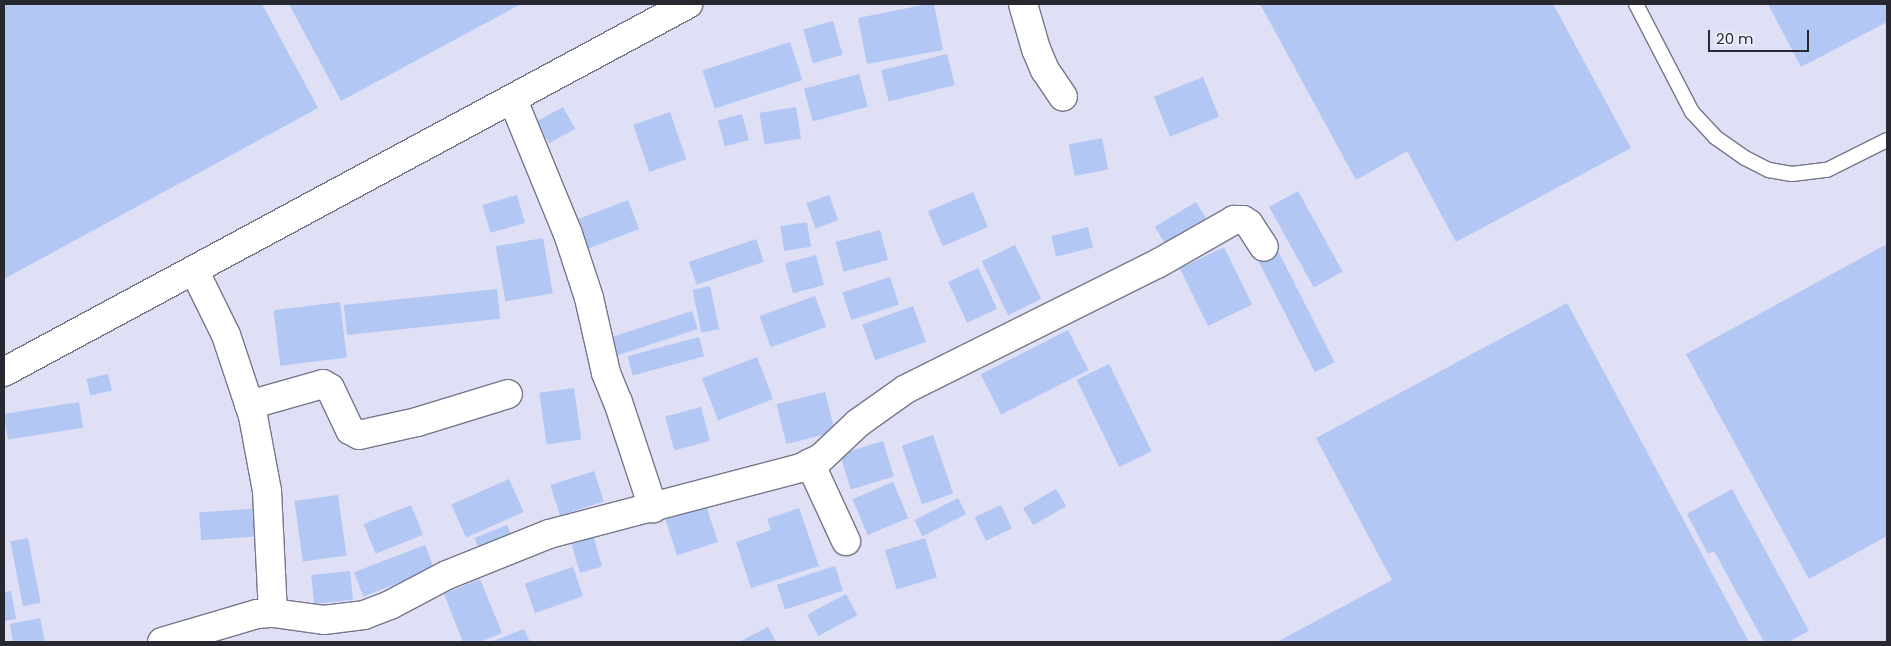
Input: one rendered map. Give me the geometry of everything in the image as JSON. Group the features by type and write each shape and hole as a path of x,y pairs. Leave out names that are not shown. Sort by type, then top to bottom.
{"street":[{"path":"4,372 513,100 688,4"},
{"path":"1023,4 1036,50 1063,98"},
{"path":"513,100 571,243 589,298 606,373 618,402 653,508"},
{"path":"162,642 226,622 273,613 324,620 364,615 390,605 446,575 549,534 801,468 821,458 858,423 906,389 1157,264 1234,220 1243,220 1249,224 1264,247"},
{"path":"194,270 226,336 253,416 266,491 273,613"},
{"path":"249,405 323,384 330,388 350,430 359,435 416,422 508,394"},
{"path":"810,463 846,541"}],"lane":[{"path":"1636,4 1692,112 1714,137 1745,158 1769,170 1792,174 1826,170 1887,140"}],"building":[{"path":"4,4 262,4 318,108 4,279"},
{"path":"289,4 521,4 341,101"},
{"path":"934,4 943,50 867,64 858,18"},
{"path":"1260,4 1553,4 1631,148 1456,242 1407,151 1356,180"},
{"path":"1768,4 1887,4 1887,22 1801,67"},
{"path":"833,21 843,55 813,63 803,30"},
{"path":"790,42 802,80 715,108 703,70"},
{"path":"947,54 955,85 889,102 881,70"},
{"path":"859,74 868,107 813,122 804,89"},
{"path":"1203,77 1219,117 1170,137 1154,97"},
{"path":"563,107 575,129 549,143 537,122"},
{"path":"796,107 801,139 764,144 759,113"},
{"path":"670,112 686,159 649,172 633,125"},
{"path":"742,114 749,140 725,147 718,120"},
{"path":"1102,138 1108,169 1075,176 1069,144"},
{"path":"1298,191 1343,271 1314,287 1269,207"},
{"path":"973,192 988,227 943,246 928,211"},
{"path":"517,195 525,223 490,233 482,205"},
{"path":"829,195 838,220 816,229 806,203"},
{"path":"628,200 639,229 588,249 577,220"},
{"path":"1196,202 1208,222 1167,246 1155,227"},
{"path":"807,222 811,247 784,251 780,226"},
{"path":"1088,227 1093,247 1056,257 1051,236"},
{"path":"880,230 888,260 844,272 836,242"},
{"path":"543,238 553,293 505,301 496,246"},
{"path":"756,239 764,262 697,285 689,262"},
{"path":"1887,244 1887,536 1809,579 1686,354"},
{"path":"1015,245 1041,299 1008,315 982,261"},
{"path":"1224,247 1252,305 1208,326 1180,268"},
{"path":"1277,249 1335,362 1315,372 1257,259"},
{"path":"816,255 824,285 793,293 785,263"},
{"path":"978,268 997,309 967,323 948,282"},
{"path":"890,277 899,305 851,320 842,292"},
{"path":"710,286 719,329 702,333 692,290"},
{"path":"497,289 500,319 347,335 344,305"},
{"path":"815,296 826,327 771,347 760,316"},
{"path":"340,302 347,358 280,366 273,310"},
{"path":"1567,303 1749,642 1277,642 1392,580 1316,438"},
{"path":"913,306 926,342 875,360 862,324"},
{"path":"692,311 698,329 616,356 610,338"},
{"path":"1068,330 1088,370 1001,415 981,374"},
{"path":"699,337 704,356 633,375 628,356"},
{"path":"757,357 773,399 718,420 702,378"},
{"path":"1109,364 1152,451 1119,467 1077,380"},
{"path":"108,374 112,391 90,396 87,379"},
{"path":"574,388 581,439 547,444 539,393"},
{"path":"825,392 835,432 786,444 776,404"},
{"path":"79,402 83,428 8,440 4,414"},
{"path":"701,407 710,441 674,450 665,417"},
{"path":"933,435 953,494 922,504 902,446"},
{"path":"883,441 894,476 851,490 840,454"},
{"path":"594,471 604,501 560,516 550,485"},
{"path":"509,479 524,512 466,538 451,505"},
{"path":"893,482 908,518 868,535 852,499"},
{"path":"1056,489 1066,506 1033,525 1023,508"},
{"path":"1732,489 1809,631 1788,642 1764,642 1714,551 1708,554 1687,514"},
{"path":"338,495 346,555 303,562 294,501"},
{"path":"958,498 966,514 923,536 914,520"},
{"path":"705,502 718,542 677,555 664,515"},
{"path":"411,505 423,535 376,554 364,524"},
{"path":"1001,505 1012,529 986,541 975,517"},
{"path":"262,508 264,536 201,540 199,512"},
{"path":"799,508 819,566 751,588 736,542 771,530 767,519"},
{"path":"507,525 513,540 481,553 475,538"},
{"path":"591,528 602,566 580,573 569,534"},
{"path":"28,538 41,603 23,606 10,541"},
{"path":"925,538 937,577 897,589 885,550"},
{"path":"425,545 434,569 363,597 354,572"},
{"path":"835,566 843,591 785,610 777,585"},
{"path":"573,567 583,596 535,613 525,584"},
{"path":"350,571 353,600 314,604 311,575"},
{"path":"480,579 502,633 480,642 463,642 444,594"},
{"path":"11,591 16,619 4,621 4,592"},
{"path":"846,594 857,615 818,636 807,615"},
{"path":"40,618 45,642 13,642 10,624"},
{"path":"768,627 776,642 739,642"},
{"path":"524,629 530,642 491,642"}]}
